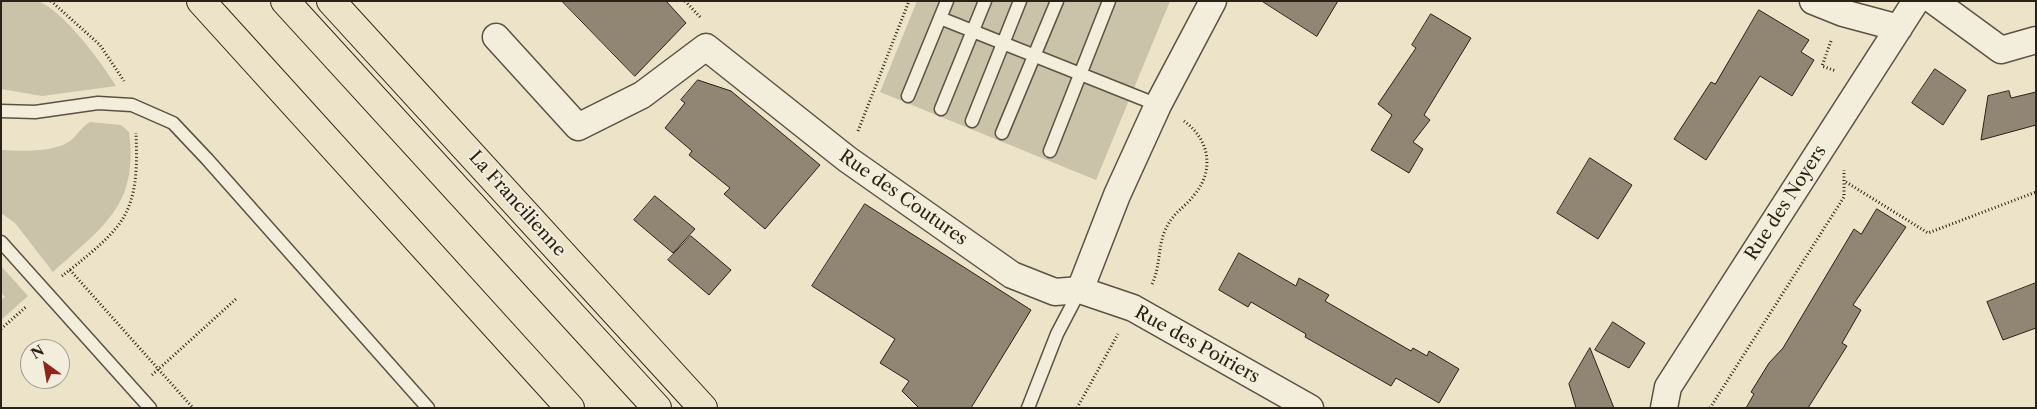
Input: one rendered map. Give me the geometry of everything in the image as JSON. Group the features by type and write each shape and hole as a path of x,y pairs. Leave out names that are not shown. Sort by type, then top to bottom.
{"main road":[{"path":"201,1 570,408"},
{"path":"285,1 657,408"},
{"name":"La Francilienne","path":"331,1 703,408"}],"street":[{"path":"1080,290 1117,195 1158,105 1213,1"},
{"path":"1813,1 1843,13 1899,28"},
{"name":"Rue des Noyers","path":"1664,408 1668,387 1916,1"},
{"path":"1934,1 2001,50 2036,40"},
{"name":"Rue des Coutures","path":"496,37 578,127 642,95 706,48 847,159 1012,275 1054,292 1080,290"},
{"name":"Rue des Poiriers","path":"1080,290 1133,308 1310,408"}],"lane":[{"path":"908,96 947,1"},
{"path":"940,109 985,1"},
{"path":"972,121 1020,1"},
{"path":"1002,133 1057,1"},
{"path":"1050,151 1109,1"},
{"path":"940,18 1158,105"},
{"path":"1,111 35,112 98,103 132,105 173,123 208,159 428,408"},
{"path":"1,242 136,390 150,408"},
{"path":"1028,408 1057,334 1080,290"}],"path":[{"path":"1,329 70,270 122,220 132,196 138,163 132,105 122,76 100,44 51,1"},
{"path":"847,159 909,1"},
{"path":"1077,408 1133,308 1146,297 1158,272 1164,234 1174,213 1196,194 1208,168 1205,144 1186,122 1158,105"},
{"path":"1710,408 1844,197 1846,182 1844,169"},
{"path":"1846,182 1928,233 2036,192"},
{"path":"70,270 194,408"},
{"path":"136,390 236,299"}],"shaded area":[{"path":"1,1 36,1 50,8 72,28 116,86 42,96 1,89"},
{"path":"917,1 1170,1 1096,180 880,92"},
{"path":"90,122 121,125 129,132 131,157 128,179 122,197 113,213 87,242 53,272 15,223 1,213 1,150 18,151 55,148 70,141"},
{"path":"1,266 28,296 1,320 1,300 5,297 1,292"}],"building":[{"path":"562,1 666,1 686,23 635,76"},
{"path":"1262,1 1338,1 1317,36"},
{"path":"1759,10 1809,40 1801,52 1814,60 1792,96 1760,76 1706,160 1674,139 1711,82 1715,84"},
{"path":"1431,14 1471,38 1424,115 1430,120 1413,142 1423,149 1409,173 1371,150 1392,115 1378,104 1416,48 1412,45"},
{"path":"1935,69 1966,90 1943,125 1912,103"},
{"path":"698,80 731,91 820,165 765,229 724,194 730,188 689,155 692,151 665,128 685,103 681,100"},
{"path":"2009,91 2011,98 2036,92 2036,125 1981,140 1988,96"},
{"path":"1590,158 1632,185 1598,239 1557,213"},
{"path":"655,196 695,229 673,253 634,220"},
{"path":"865,204 1031,310 971,408 919,408 902,391 909,381 880,363 895,339 812,286"},
{"path":"1877,209 1906,227 1853,305 1861,310 1842,343 1847,346 1808,408 1746,408 1754,394 1751,392 1769,363 1783,348 1854,229 1861,234"},
{"path":"691,236 731,270 709,295 668,260"},
{"path":"1239,253 1296,286 1299,278 1329,295 1325,301 1411,351 1413,348 1427,356 1429,351 1459,369 1439,403 1396,378 1391,386 1305,337 1306,334 1251,302 1248,307 1219,290"},
{"path":"2036,283 2036,328 2003,340 1987,302"},
{"path":"1613,322 1645,343 1629,368 1595,350"},
{"path":"1590,348 1614,408 1576,408 1569,384"}]}
